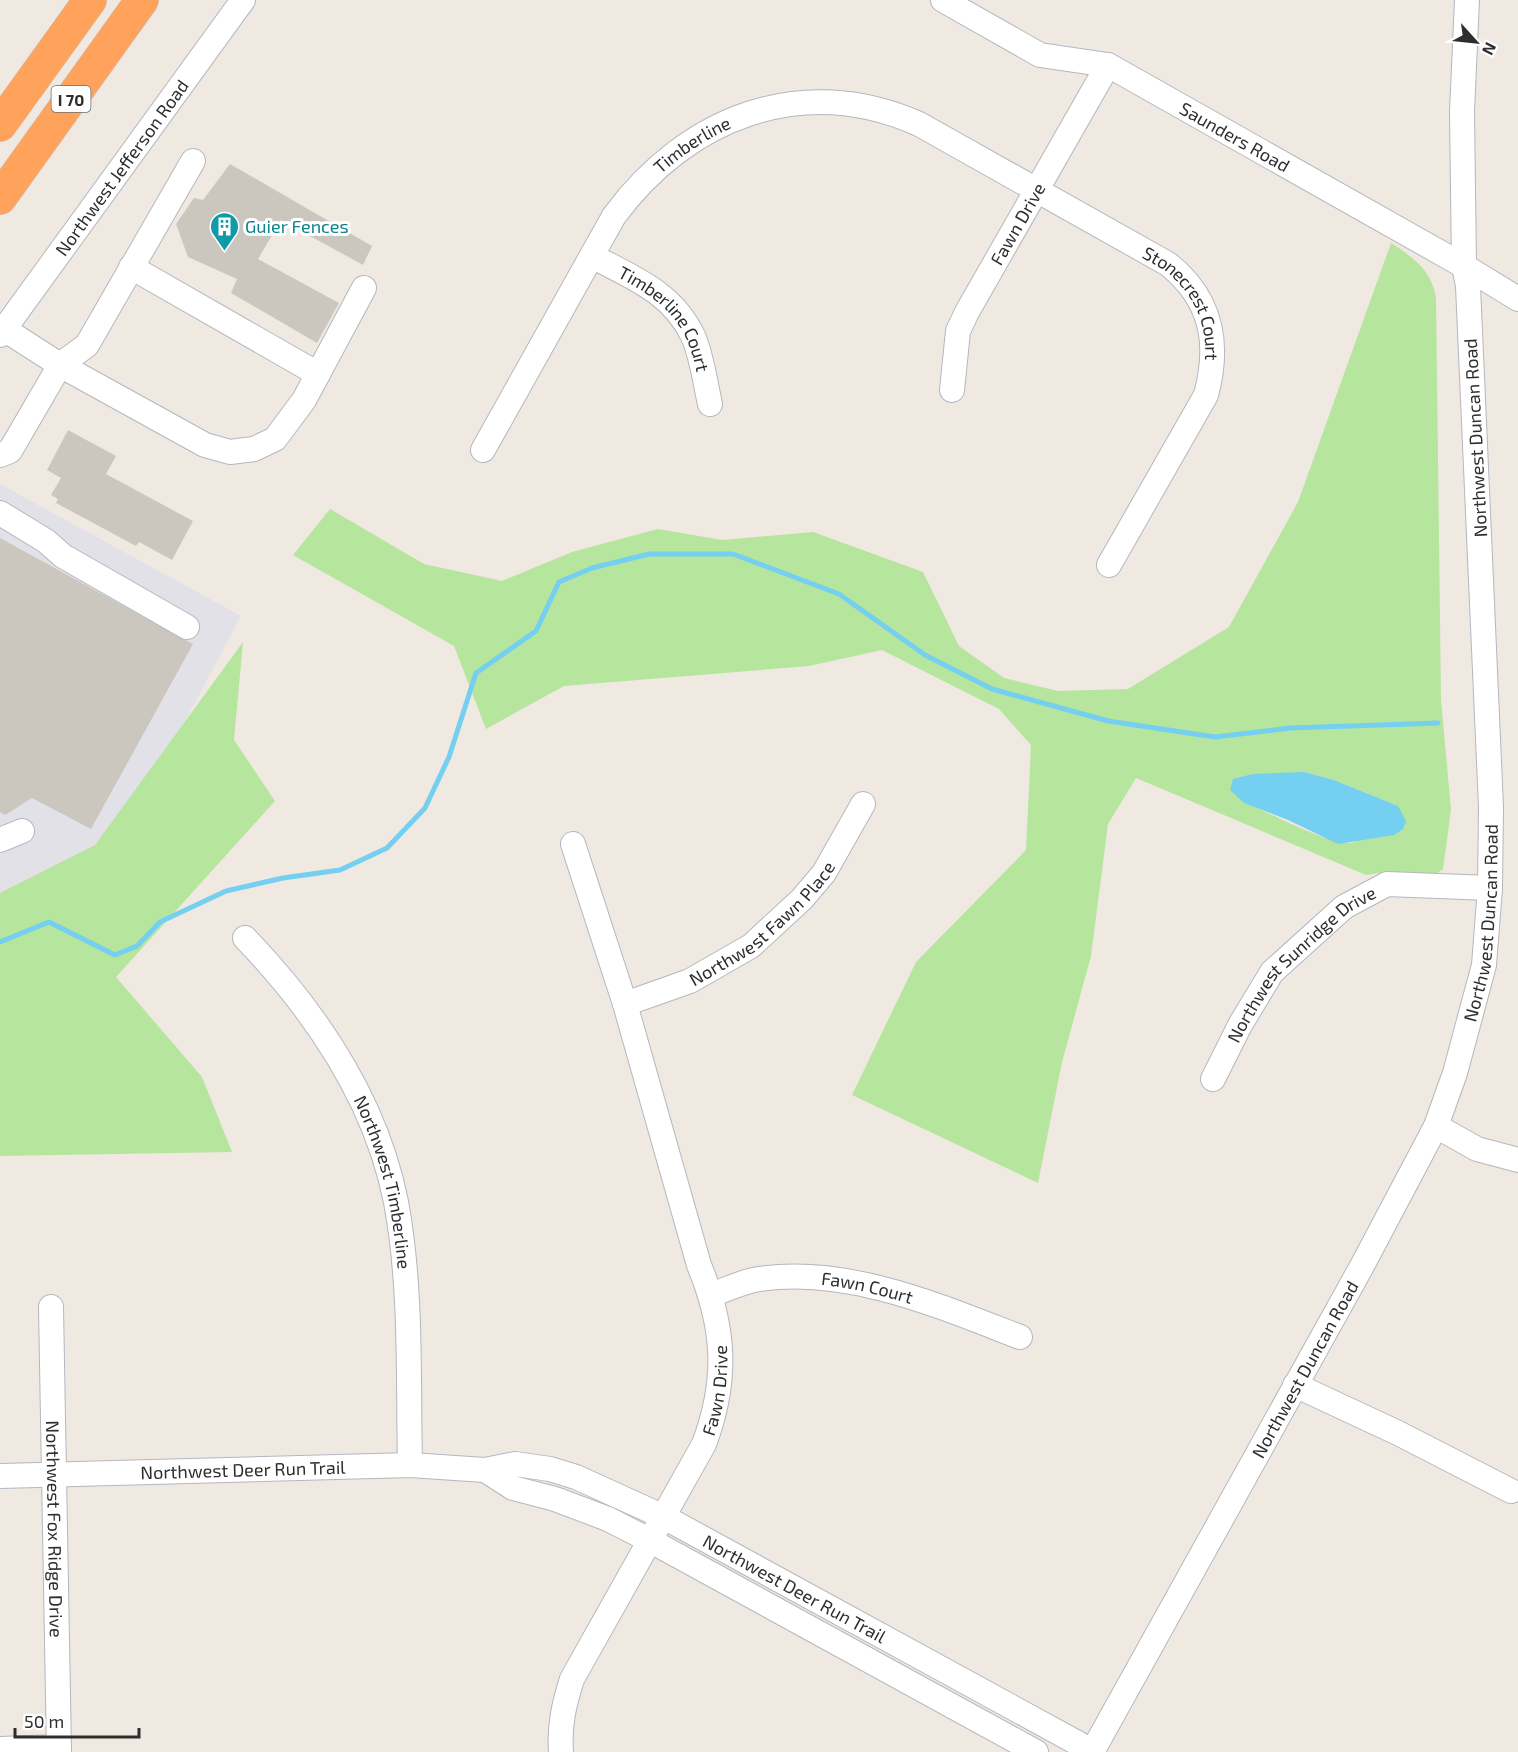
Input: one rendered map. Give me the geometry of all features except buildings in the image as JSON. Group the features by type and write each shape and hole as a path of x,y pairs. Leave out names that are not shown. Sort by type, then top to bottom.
{"highway":[{"name":"I 70","path":"0,125 90,0"},
{"name":"I 70","path":"0,198 142,0"}],"street":[{"name":"Northwest Jefferson Road","path":"2,332 243,0"},
{"name":"Saunders Road","path":"943,0 1040,55 1108,65 1464,266 1518,299"},
{"name":"Northwest Duncan Road","path":"1092,1752 1436,1126 1455,1073 1484,965 1490,888 1491,807 1469,310 1464,266 1462,112 1467,0"},
{"name":"Fawn Drive","path":"952,390 958,331 1108,65"},
{"name":"Timberline","path":"483,450 614,216 637,185 686,144 717,124 758,111 796,104 850,104 892,112 919,124 1037,190"},
{"path":"0,455 10,451 60,365 87,345 193,161"},
{"name":"Stonecrest Court","path":"1037,190 1168,264 1185,277 1209,322 1214,345 1213,368 1206,395 1109,565"},
{"name":"Timberline Court","path":"592,256 654,289 670,301 694,337 710,404"},
{"path":"131,267 318,374"},
{"path":"2,332 205,444 230,453 254,449 275,439 304,400 364,288"},
{"path":"0,513 46,541 63,556 187,627"},
{"name":"Northwest Fawn Place","path":"625,1004 690,981 751,946 802,899 824,873 863,804"},
{"name":"Fawn Drive","path":"561,1752 560,1736 564,1706 572,1679 704,1444 716,1409 722,1353 711,1295 699,1265 625,1004 573,844"},
{"name":"Northwest Sunridge Drive","path":"1213,1079 1240,1025 1272,972 1344,907 1388,884 1490,888"},
{"name":"Northwest Timberline","path":"245,938 270,964 316,1022 356,1089 382,1152 395,1201 406,1286 410,1465"},
{"path":"1436,1126 1477,1149 1518,1160"},
{"name":"Fawn Court","path":"711,1295 757,1279 789,1276 848,1281 876,1288 1020,1337"},
{"name":"Northwest Fox Ridge Drive","path":"51,1307 59,1750"},
{"path":"1295,1385 1398,1433 1510,1491"},
{"name":"Northwest Deer Run Trail","path":"0,1476 410,1465 485,1470 515,1464 550,1470 576,1478 664,1517 1092,1752"},
{"name":"Northwest Deer Run Trail","path":"485,1470 513,1488 555,1499 608,1519 651,1541 1036,1752"},
{"path":"857,1654 870,1630"},
{"path":"0,1749 59,1750"}],"shaded area":[{"path":"0,484 241,616 15,1041 0,1044"}],"green space":[{"path":"1391,243 1426,272 1436,297 1441,700 1451,810 1443,869 1435,875 1385,872 1366,875 1136,778 1108,824 1091,956 1062,1062 1038,1183 852,1095 916,962 1026,850 1031,745 999,709 882,650 809,666 564,686 486,729 454,646 293,555 330,509 424,564 502,581 572,552 658,529 722,540 813,532 923,572 959,646 1004,678 1058,691 1128,689 1229,627 1298,502","holes":["1304,772 1334,780 1398,806 1359,839 1345,843 1317,835 1244,803"]},
{"path":"243,642 234,740 275,801 116,977 202,1077 232,1152 0,1156 0,893 95,845"}],"water":[{"path":"1304,772 1334,780 1398,806 1406,821 1403,829 1394,835 1338,844 1288,820 1244,803 1230,790 1233,779 1253,774"}],"waterway":[{"path":"0,942 49,922 115,955 137,946 160,922 226,891 283,878 340,870 387,848 425,808 449,757 476,673 536,631 559,582 592,568 649,554 733,554 839,594 925,655 992,689 1108,721 1215,737 1290,728 1438,723"}],"place":[{"name":"Guier Fences","path":"224,252"}]}
